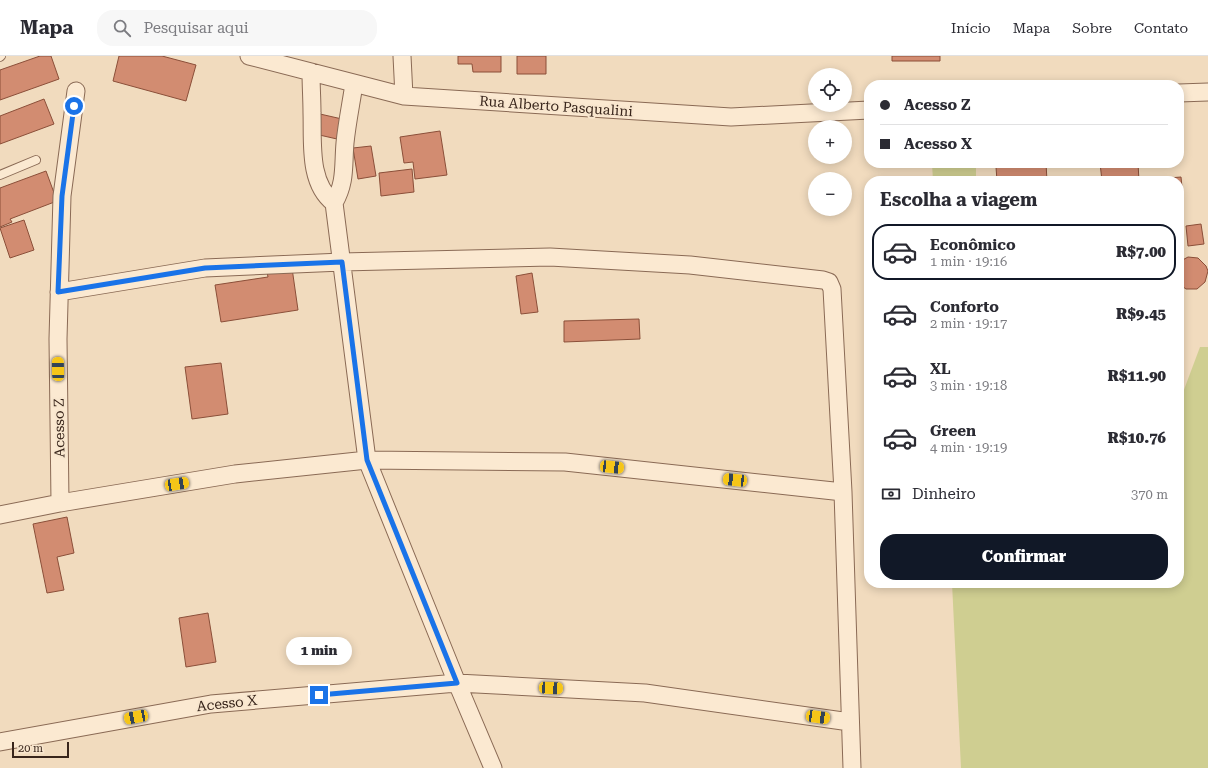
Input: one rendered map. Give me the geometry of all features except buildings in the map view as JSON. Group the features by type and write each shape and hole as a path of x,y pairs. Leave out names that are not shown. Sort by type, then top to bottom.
{"street":[{"name":"Rua Alberto Pasqualini","path":"249,56 404,96 731,117 864,110"},
{"path":"402,56 404,96"},
{"path":"311,72 312,143 318,182 326,197 334,203"},
{"path":"354,84 345,144 344,172 340,192 334,203 367,460 493,768"},
{"name":"Acesso Z","path":"60,503 58,292 62,196 76,91"},
{"path":"1184,93 1208,92"},
{"path":"58,292 205,268 342,262 550,256 690,265 829,282 832,289 843,492 852,768"},
{"path":"0,515 60,503 235,474 367,460 565,462 843,492"},
{"name":"Acesso X","path":"0,742 211,704 457,683 645,693 850,722"}],"lane":[{"path":"0,175 36,160"}],"shaded area":[{"path":"932,168 976,168 976,176 933,176"},
{"path":"1200,347 1208,347 1208,768 961,768 952,588 1184,588 1184,390"}],"route":[{"path":"74,106 62,196 58,292 205,268 342,262 367,460 457,683 319,695"}]}
